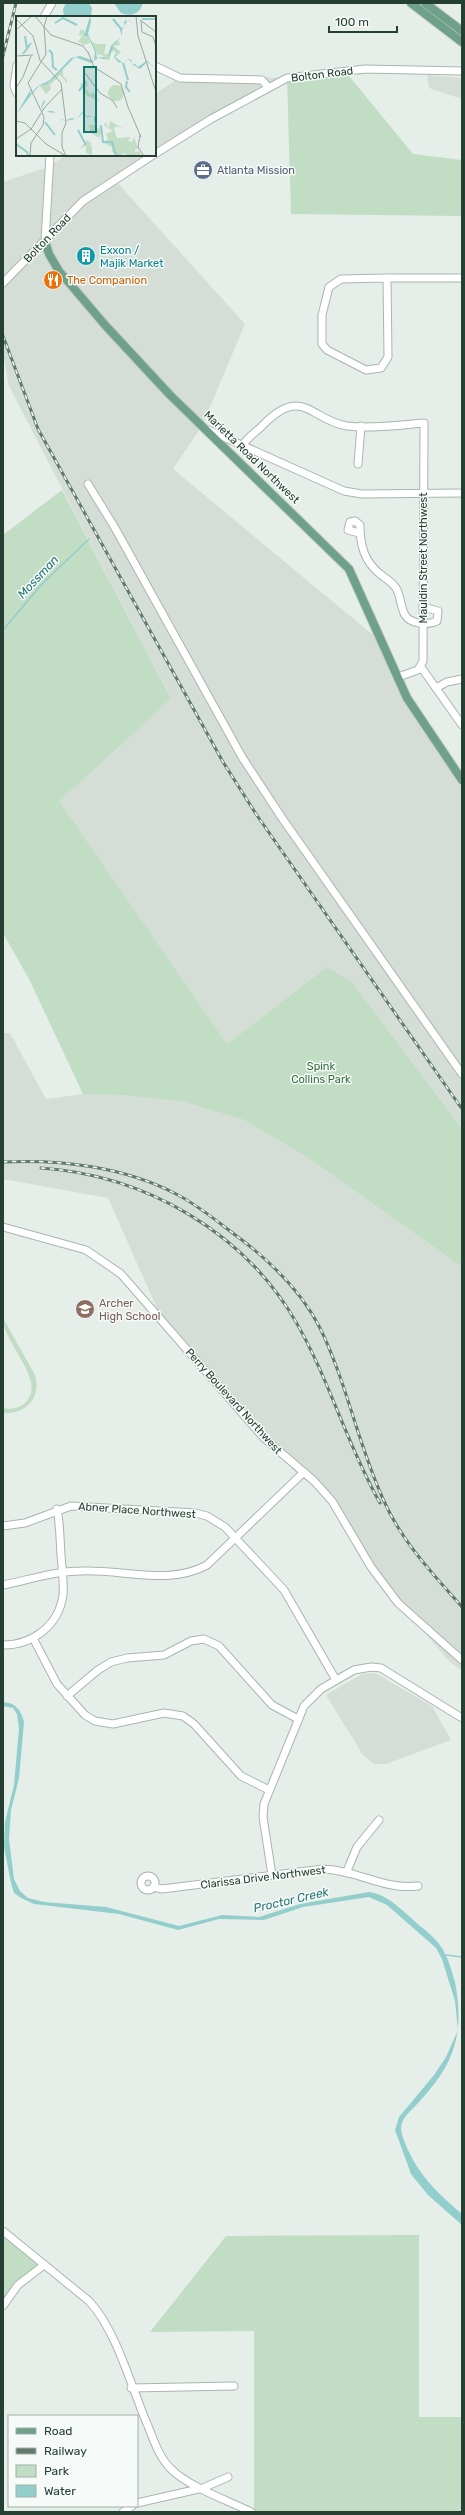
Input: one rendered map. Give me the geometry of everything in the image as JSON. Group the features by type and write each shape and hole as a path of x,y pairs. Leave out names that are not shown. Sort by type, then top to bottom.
{"main road":[{"path":"411,3 462,42"},
{"path":"425,3 462,31"},
{"name":"Marietta Road Northwest","path":"45,241 49,254 57,267 105,325 170,394 349,569 398,677 419,718 462,780"}],"street":[{"path":"45,16 52,3"},
{"path":"156,67 174,77 262,80 268,87"},
{"name":"Bolton Road","path":"156,153 268,87 294,77 365,69 462,70"},
{"path":"16,72 14,86 16,91"},
{"name":"Marietta Road Northwest","path":"45,241 50,156"},
{"name":"Bolton Road","path":"3,283 91,194 151,156"},
{"path":"387,278 388,357 381,368 368,370 325,348 321,340 322,315 329,287 335,281 341,278 387,278 462,278"},
{"path":"243,445 249,435 278,412 290,406 311,410 342,425 361,426 358,464"},
{"name":"Mauldin Street Northwest","path":"361,426 424,423 423,661 421,667"},
{"path":"206,429 344,491 362,494 462,493"},
{"path":"88,484 115,528 242,757 282,818 462,1074"},
{"path":"359,533 367,562 395,587 406,618 413,622 423,624 437,621 438,611 433,608 423,607"},
{"path":"398,677 421,667 462,725"},
{"path":"436,688 447,682 462,679"},
{"name":"Perry Boulevard Northwest","path":"3,1227 72,1245 86,1250 111,1265 264,1438 304,1472 332,1501 371,1567 398,1604 462,1660"},
{"path":"3,1585 83,1570 185,1574 207,1565 304,1472"},
{"name":"Abner Place Northwest","path":"3,1526 25,1523 57,1509 86,1505 195,1513 216,1521 236,1538 284,1590 336,1680"},
{"path":"3,1645 22,1643 33,1638 48,1627 58,1611 63,1594 57,1509"},
{"path":"33,1638 51,1675 67,1696 85,1715 105,1724 121,1724 164,1712 183,1716 194,1724 241,1776 269,1790"},
{"path":"67,1696 98,1670 111,1662 127,1658 164,1655 191,1641 204,1639 219,1646 272,1705 298,1719"},
{"path":"272,1875 263,1817 269,1790 298,1719 312,1696 336,1680 361,1668 381,1668 462,1718"},
{"path":"347,1871 357,1847 379,1820"},
{"name":"Clarissa Drive Northwest","path":"153,1887 162,1889 323,1869 347,1871 389,1886 418,1886"},
{"path":"3,2231 89,2301 100,2313 114,2340 131,2388 164,2461 175,2473 251,2512"},
{"path":"3,2306 18,2285 44,2265"},
{"path":"131,2388 234,2386"},
{"path":"138,2503 203,2488 228,2477"}],"shaded area":[{"path":"427,75 462,78 462,99 429,88"},
{"path":"287,77 156,154 156,93 176,80"},
{"path":"64,156 152,156 115,180 245,324 202,426 173,469 384,644 399,680 462,781 462,1129 353,983 327,967 227,1044 58,800 171,699 9,386 3,354 3,182 48,167"},
{"path":"3,1033 10,1033 46,1099 83,1094 123,1095 184,1102 244,1120 310,1159 462,1267 462,1671 450,1662 389,1591 325,1492 299,1476 210,1380 164,1324 108,1198 3,1179"},
{"path":"375,1673 432,1706 451,1740 386,1764 374,1764 363,1755 326,1695 362,1674"}],"green space":[{"path":"349,76 413,154 462,160 462,216 291,214 287,77"},
{"name":"Spink Collins Park","path":"62,490 171,699 59,801 227,1044 327,967 353,983 462,1129 462,1267 310,1159 244,1120 184,1102 123,1095 83,1094 30,981 3,933 3,535"},
{"path":"3,1318 35,1375 37,1383 34,1397 30,1403 25,1408 11,1413 3,1413 3,1408 15,1408 26,1402 31,1393 31,1383 28,1373 5,1328"},
{"path":"3,2233 45,2266 3,2300"},
{"path":"419,2235 419,2417 462,2417 462,2512 254,2512 254,2331 150,2332 226,2236"}],"water":[{"path":"66,3 89,3 92,8 91,16 64,16 63,9"},
{"path":"114,3 143,3 140,10 135,14 128,15 121,13"},
{"path":"3,1702 15,1706 21,1714 24,1722 19,1778 11,1810 9,1839 14,1879 20,1891 28,1898 44,1902 106,1907 179,1926 222,1915 259,1917 300,1904 369,1892 377,1894 385,1897 399,1907 437,1941 445,1953 455,1982 458,2001 458,2027 455,2001 442,1959 436,1948 387,1905 369,1897 303,1907 264,1920 219,1919 178,1930 119,1914 34,1904 14,1893 4,1847 5,1822 14,1785 19,1729 17,1714 13,1708 3,1706"},
{"path":"457,2031 454,2048 441,2075 406,2117 401,2127 402,2136 413,2160 438,2192 462,2214 462,2225 428,2195 411,2174 395,2130 399,2117 434,2075 446,2057"}],"waterway":[{"name":"Mossman","path":"3,630 41,585 89,539"},
{"path":"446,1955 462,1957"}],"railway":[{"path":"3,56 16,3"},
{"path":"3,336 38,429 223,762 256,814 462,1109"},
{"path":"3,1162 47,1162 92,1167 114,1171 156,1185 176,1194 202,1210 254,1249 276,1269 305,1302 320,1328 338,1370 375,1480 391,1516 419,1557 462,1607"},
{"path":"41,1168 80,1173 117,1182 154,1196 188,1214 220,1236 249,1261 274,1290 296,1322 308,1344 368,1481 380,1503"}],"place":[{"name":"Atlanta Mission","path":"203,170"},
{"name":"Exxon / Majik Market","path":"86,256"},
{"name":"The Companion","path":"53,280"},
{"name":"Archer High School","path":"85,1309"}],"water label":[{"name":"Proctor Creek","path":"291,1900"}]}
